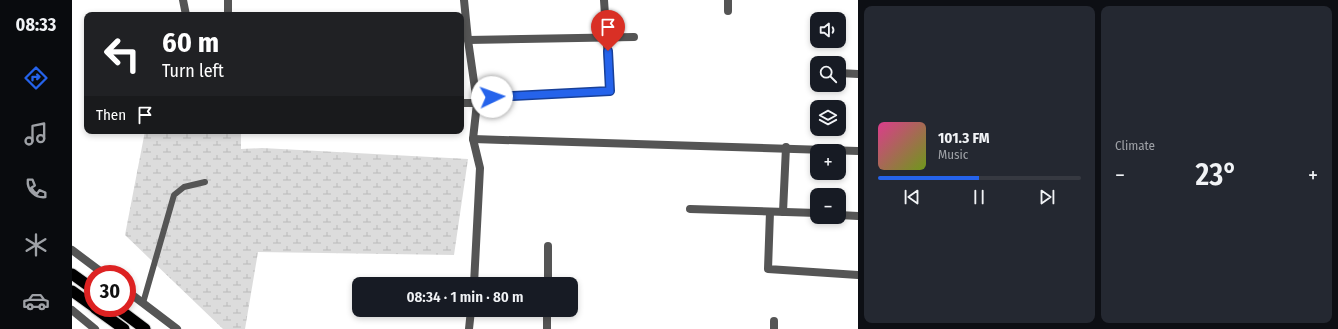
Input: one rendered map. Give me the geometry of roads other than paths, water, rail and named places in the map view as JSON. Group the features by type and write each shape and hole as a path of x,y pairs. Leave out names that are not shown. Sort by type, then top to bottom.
{"highway":[{"path":"72,274 84,283"},
{"path":"72,291 84,300"},
{"path":"108,317 124,329"},
{"path":"130,317 145,329"}],"street":[{"path":"184,0 186,12"},
{"path":"228,0 228,12"},
{"path":"464,0 464,40 477,101 473,139 480,168 474,277"},
{"path":"464,103 610,91 604,0"},
{"path":"728,0 728,11"},
{"path":"464,40 634,37"},
{"path":"846,73 858,74"},
{"path":"473,139 858,150"},
{"path":"784,212 786,147"},
{"path":"690,209 810,213"},
{"path":"770,212 768,269 858,275"},
{"path":"846,215 858,216"},
{"path":"548,246 548,277"},
{"path":"72,250 92,265"},
{"path":"136,298 177,329"},
{"path":"72,310 95,329"},
{"path":"469,329 470,317"},
{"path":"547,317 547,329"}],"lane":[{"path":"143,303 174,195 184,187 205,182"}]}
